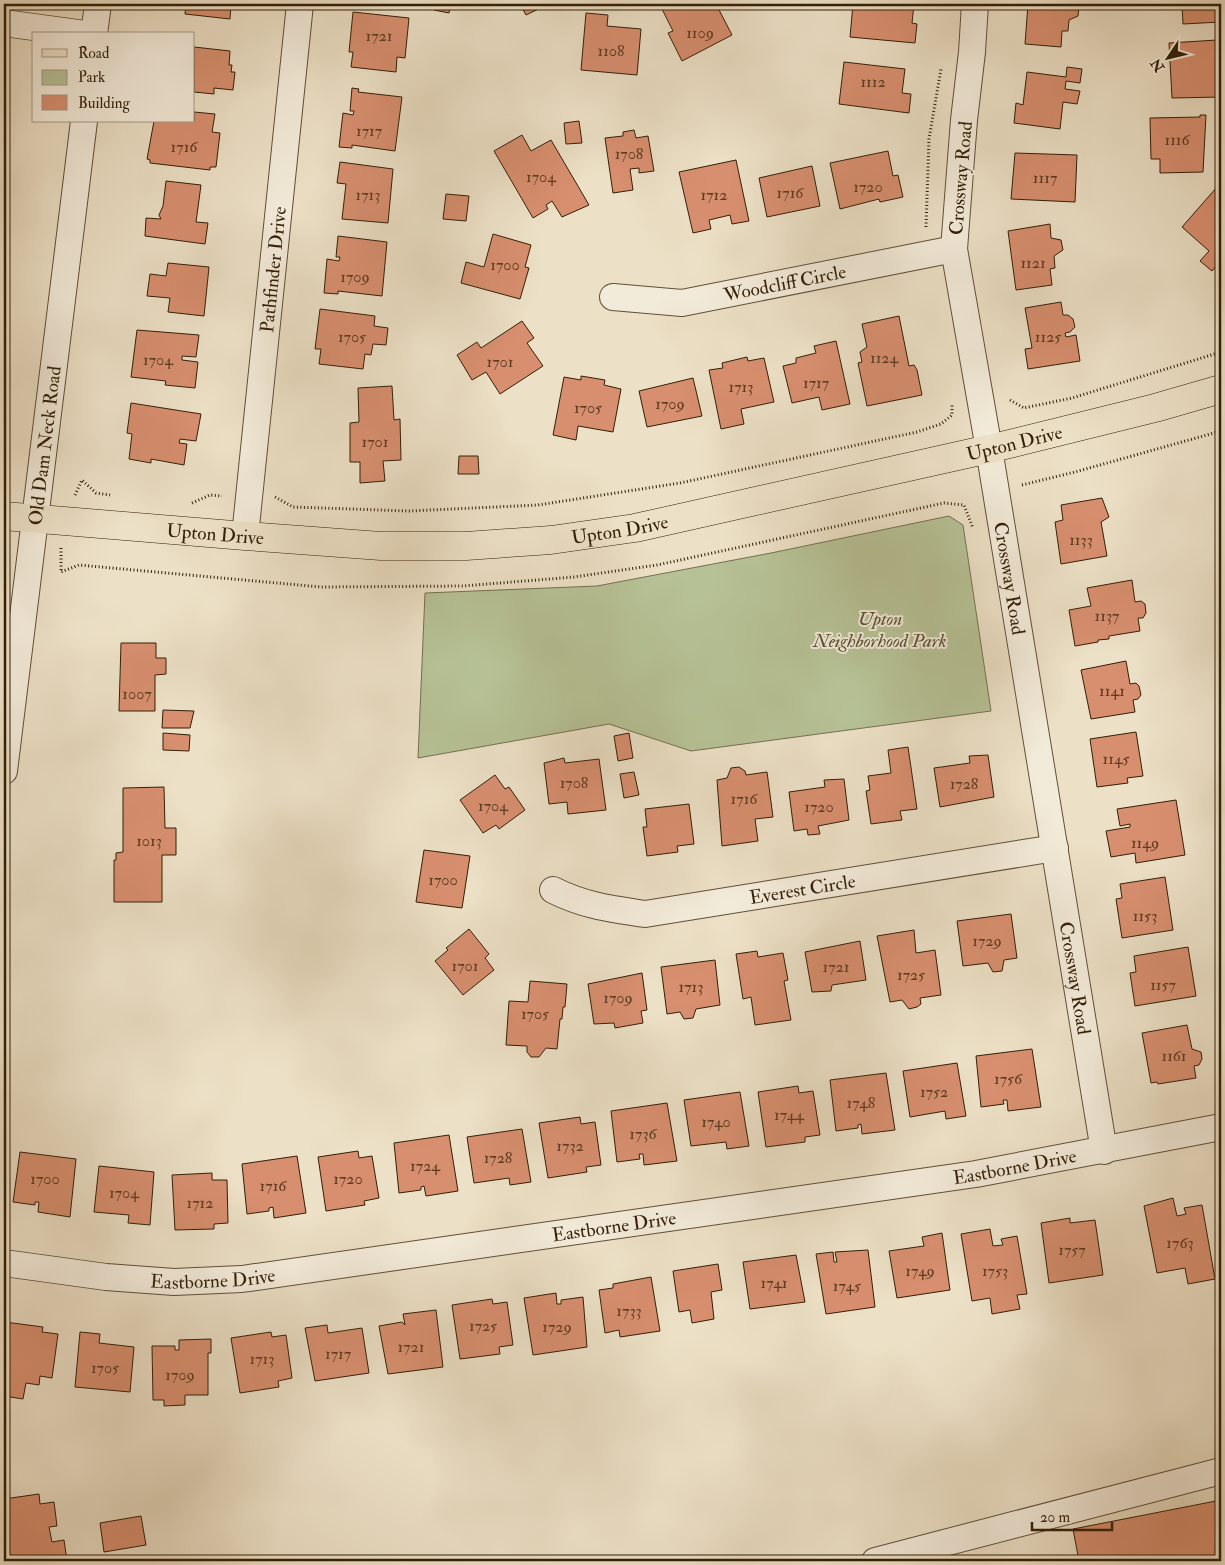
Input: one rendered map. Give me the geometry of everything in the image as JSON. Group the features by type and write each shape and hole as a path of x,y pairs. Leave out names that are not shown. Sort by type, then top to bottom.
{"main road":[{"name":"Upton Drive","path":"4,516 382,546 466,546 551,540 635,528 990,450 1155,408 1221,389"}],"street":[{"path":"94,32 98,4"},
{"name":"Pathfinder Drive","path":"245,536 300,4"},
{"name":"Crossway Road","path":"975,4 954,249 990,450 1104,1151"},
{"path":"4,23 69,32"},
{"name":"Old Dam Neck Road","path":"4,771 84,122"},
{"name":"Woodcliff Circle","path":"613,297 682,303 954,249"},
{"name":"Everest Circle","path":"553,890 600,908 645,914 1055,848"},
{"name":"Eastborne Drive","path":"4,1263 174,1282 242,1279 976,1174 1104,1151 1221,1127"},
{"path":"875,1561 1221,1471"}],"path":[{"path":"1010,400 1024,408 1072,398 1221,352"},
{"path":"188,505 210,495 249,500 277,497 293,507 409,511 538,505 680,483 908,434 941,424 952,415"},
{"path":"996,491 1074,472 1221,430"},
{"path":"62,521 82,480 96,493 115,496"}],"green space":[{"name":"Upton Neighborhood Park","path":"949,516 963,525 991,711 691,751 609,724 418,758 425,593 597,586 771,553"}],"building":[{"path":"186,4 231,4 230,19 185,14"},
{"path":"434,4 451,4 449,13 434,10"},
{"path":"520,4 549,4 526,15"},
{"path":"672,4 683,4 684,7 690,4 716,4 732,35 682,61 668,33 673,31 662,9"},
{"path":"853,4 914,4 912,23 917,24 915,43 850,37"},
{"path":"1028,4 1077,4 1079,6 1078,16 1069,20 1068,31 1062,31 1061,47 1025,44"},
{"path":"1182,4 1221,4 1221,22 1183,24"},
{"path":"353,12 409,18 405,58 397,57 396,72 351,67 353,52 349,52"},
{"path":"586,13 608,15 607,26 641,29 637,75 581,70"},
{"path":"1217,40 1221,97 1172,98 1169,43"},
{"path":"195,47 230,51 229,65 232,65 231,72 235,72 233,90 214,88 214,94 195,92"},
{"path":"844,62 905,69 902,93 911,94 909,113 839,104"},
{"path":"1067,67 1082,69 1080,83 1066,81 1065,89 1080,91 1077,104 1063,102 1060,129 1014,123 1016,103 1023,105 1027,72 1066,77"},
{"path":"352,88 359,89 358,92 402,97 395,151 352,145 352,148 339,147 343,113 353,115 354,111 350,111"},
{"path":"195,112 215,114 212,132 220,133 216,167 210,167 210,170 150,163 150,160 147,159 154,122 195,122"},
{"path":"1200,115 1206,115 1203,172 1160,173 1160,159 1151,159 1150,118 1200,117"},
{"path":"579,121 582,143 566,144 564,123"},
{"path":"634,130 636,138 648,136 654,171 639,173 639,168 630,169 633,190 613,193 605,138 623,136 623,132"},
{"path":"522,135 531,151 551,140 589,205 562,217 552,201 546,205 548,209 533,218 494,151"},
{"path":"888,151 893,176 898,175 903,197 880,202 879,199 840,209 830,163"},
{"path":"1015,153 1077,155 1075,202 1011,199"},
{"path":"736,160 749,221 732,224 730,215 709,220 711,229 693,233 679,172"},
{"path":"340,162 393,169 388,223 342,219 346,184 337,183"},
{"path":"812,166 820,206 767,217 759,178"},
{"path":"166,181 201,185 196,222 208,223 205,244 145,236 146,218 161,219 159,215 163,206"},
{"path":"1217,187 1221,190 1221,264 1219,263 1212,271 1200,261 1209,251 1182,227"},
{"path":"446,194 469,196 466,221 443,219"},
{"path":"1050,224 1051,238 1061,240 1063,250 1054,256 1055,268 1050,269 1052,285 1016,290 1008,231"},
{"path":"493,234 531,245 525,267 529,268 520,299 461,283 466,262 484,267"},
{"path":"338,236 387,242 382,296 338,291 338,294 324,293 327,259 339,261 340,257 336,257"},
{"path":"168,263 209,267 204,316 168,312 170,298 147,296 150,274 166,276"},
{"path":"1061,302 1063,315 1068,315 1073,319 1075,327 1070,332 1065,333 1066,337 1076,335 1080,361 1028,369 1025,349 1032,348 1025,308"},
{"path":"320,309 375,316 374,326 388,328 386,345 373,344 371,355 365,354 363,369 319,364 321,349 315,349"},
{"path":"899,316 909,366 914,365 917,370 922,395 867,406 858,363 862,362 860,352 867,347 862,324"},
{"path":"522,321 534,338 527,343 543,366 500,394 486,372 472,380 457,355 477,342 481,348"},
{"path":"137,330 199,335 196,357 182,356 182,360 198,362 195,388 165,385 166,381 131,377"},
{"path":"836,341 850,404 822,410 819,397 792,403 783,366 796,363 796,358 816,353 814,346"},
{"path":"747,357 748,361 764,358 774,402 741,409 744,424 721,429 709,370 723,368 722,363"},
{"path":"581,376 605,380 604,385 621,389 613,432 578,426 576,440 553,435 564,377 581,380"},
{"path":"693,378 702,416 647,427 639,391"},
{"path":"392,386 394,420 400,419 401,460 383,461 385,481 360,483 360,462 350,462 350,423 359,422 358,388"},
{"path":"131,403 201,414 196,441 180,439 179,443 187,444 184,465 151,459 151,463 129,459 132,434 127,433"},
{"path":"459,456 478,456 479,474 458,474"},
{"path":"1102,498 1109,517 1101,522 1107,556 1061,564 1055,522 1063,520 1061,505"},
{"path":"1132,580 1135,602 1141,601 1145,604 1146,613 1143,618 1138,618 1140,631 1109,636 1109,639 1075,646 1069,610 1091,606 1087,588"},
{"path":"1217,635 1221,635 1221,684 1217,684"},
{"path":"121,643 156,643 156,658 166,658 166,674 155,675 155,711 119,711"},
{"path":"1126,661 1130,684 1136,683 1139,686 1141,695 1138,699 1133,700 1135,712 1091,719 1081,670"},
{"path":"163,710 194,711 190,728 162,728"},
{"path":"1136,732 1143,776 1127,778 1128,783 1097,787 1090,739"},
{"path":"163,733 190,735 189,751 163,750"},
{"path":"629,733 633,758 618,761 614,736"},
{"path":"908,747 917,809 900,811 902,820 871,824 866,791 870,790 868,776 891,773 888,750"},
{"path":"988,755 994,797 940,807 934,768 970,763 969,756"},
{"path":"564,758 565,763 599,759 606,810 568,814 567,802 549,804 544,763"},
{"path":"739,767 745,771 746,775 767,772 773,817 755,819 758,841 722,846 717,780 727,778 731,768"},
{"path":"634,772 639,795 624,798 620,774"},
{"path":"495,775 505,789 509,787 525,810 499,829 496,825 483,833 460,800"},
{"path":"844,779 849,820 818,826 820,834 808,835 807,829 794,831 789,792 825,787 824,780"},
{"path":"164,787 165,828 176,828 176,855 162,855 162,902 114,902 114,860 116,860 116,853 123,852 123,788"},
{"path":"1176,800 1185,855 1136,863 1135,853 1111,857 1106,831 1130,827 1130,824 1120,826 1117,809"},
{"path":"689,804 694,844 677,846 678,852 647,856 643,827 647,827 645,809"},
{"path":"424,850 470,856 462,908 416,902"},
{"path":"1165,877 1173,930 1122,938 1116,899 1122,898 1120,884"},
{"path":"1011,914 1017,958 1004,960 1002,971 993,972 988,963 963,966 957,921"},
{"path":"469,929 489,954 485,958 494,970 463,995 435,961 448,950 446,948"},
{"path":"914,930 916,953 935,950 941,995 920,998 921,1004 909,1009 902,1000 890,1002 877,936"},
{"path":"860,941 866,980 832,985 831,991 812,992 805,952"},
{"path":"1188,947 1196,996 1135,1006 1130,973 1136,972 1134,956"},
{"path":"757,951 758,957 783,953 788,980 784,981 791,1020 755,1025 751,997 743,999 736,954"},
{"path":"715,960 720,1005 696,1009 693,1018 684,1019 680,1012 667,1014 661,967"},
{"path":"642,973 647,1010 641,1011 643,1023 615,1028 614,1023 594,1024 588,984"},
{"path":"530,981 567,984 565,1007 563,1007 562,1019 560,1019 557,1049 546,1048 539,1057 531,1057 527,1052 527,1046 506,1045 509,1001 528,1002"},
{"path":"1187,1025 1192,1049 1201,1052 1202,1059 1199,1065 1194,1066 1196,1078 1158,1084 1157,1082 1151,1083 1142,1033"},
{"path":"1032,1049 1041,1107 1008,1111 1007,1100 1003,1100 1004,1104 981,1107 976,1056"},
{"path":"957,1063 966,1116 946,1119 945,1111 910,1117 903,1071"},
{"path":"886,1073 895,1130 862,1134 861,1124 858,1125 858,1128 836,1131 830,1080"},
{"path":"798,1086 799,1093 813,1091 820,1135 805,1137 805,1142 766,1147 758,1092"},
{"path":"740,1092 749,1146 727,1149 726,1142 691,1146 684,1100"},
{"path":"667,1103 677,1161 644,1165 643,1154 639,1154 640,1159 617,1162 611,1111"},
{"path":"580,1117 581,1124 595,1122 601,1165 586,1167 587,1172 548,1178 539,1123"},
{"path":"522,1129 531,1182 510,1185 509,1178 474,1183 467,1137"},
{"path":"449,1135 458,1191 426,1196 424,1186 421,1187 421,1190 399,1193 394,1143"},
{"path":"358,1151 359,1158 372,1156 379,1198 364,1201 365,1205 326,1211 318,1157"},
{"path":"20,1152 76,1159 70,1217 38,1212 39,1202 35,1202 35,1205 13,1202"},
{"path":"297,1156 306,1213 274,1218 273,1207 269,1208 269,1211 247,1214 242,1164"},
{"path":"99,1166 154,1172 150,1225 128,1223 129,1215 94,1212"},
{"path":"212,1173 212,1180 227,1180 228,1223 214,1224 214,1229 175,1230 172,1175"},
{"path":"1221,1192 1221,1210 1217,1193"},
{"path":"1173,1198 1177,1216 1186,1214 1184,1208 1202,1205 1215,1279 1188,1284 1185,1268 1157,1273 1144,1206"},
{"path":"1070,1218 1070,1223 1095,1220 1103,1275 1049,1283 1041,1223"},
{"path":"990,1229 993,1246 1003,1245 1001,1239 1017,1236 1027,1294 1017,1295 1020,1309 992,1314 990,1298 972,1301 961,1234"},
{"path":"942,1233 950,1290 897,1298 889,1251 924,1246 922,1237"},
{"path":"868,1250 875,1307 826,1314 816,1254 833,1252 834,1262 837,1262 835,1252"},
{"path":"796,1255 805,1302 750,1309 743,1262"},
{"path":"718,1264 722,1290 711,1292 714,1319 692,1323 690,1310 679,1312 673,1271"},
{"path":"651,1277 660,1331 620,1337 619,1330 605,1333 599,1290 613,1288 613,1284"},
{"path":"556,1293 557,1304 561,1304 561,1300 583,1297 587,1347 533,1355 524,1298"},
{"path":"492,1299 493,1304 507,1302 513,1345 499,1347 500,1354 460,1359 452,1305"},
{"path":"436,1310 443,1367 388,1374 379,1326 402,1322 405,1325 403,1314"},
{"path":"5,1322 43,1327 42,1332 58,1334 52,1378 40,1376 39,1385 26,1383 23,1399 4,1396"},
{"path":"327,1325 328,1333 362,1328 369,1373 315,1381 305,1328"},
{"path":"80,1332 100,1334 99,1343 134,1347 130,1392 75,1387"},
{"path":"271,1332 272,1337 286,1335 292,1378 278,1381 279,1387 240,1393 231,1338"},
{"path":"211,1339 211,1353 208,1353 208,1395 185,1395 185,1405 164,1406 164,1400 153,1400 152,1346 175,1346 175,1350 179,1350 179,1340"},
{"path":"39,1494 40,1504 54,1502 57,1526 49,1527 52,1542 64,1540 67,1561 10,1561 8,1545 4,1545 4,1535 7,1534 4,1499"},
{"path":"1221,1500 1221,1561 1079,1561 1073,1529"},
{"path":"141,1516 146,1545 104,1552 100,1523"}]}
